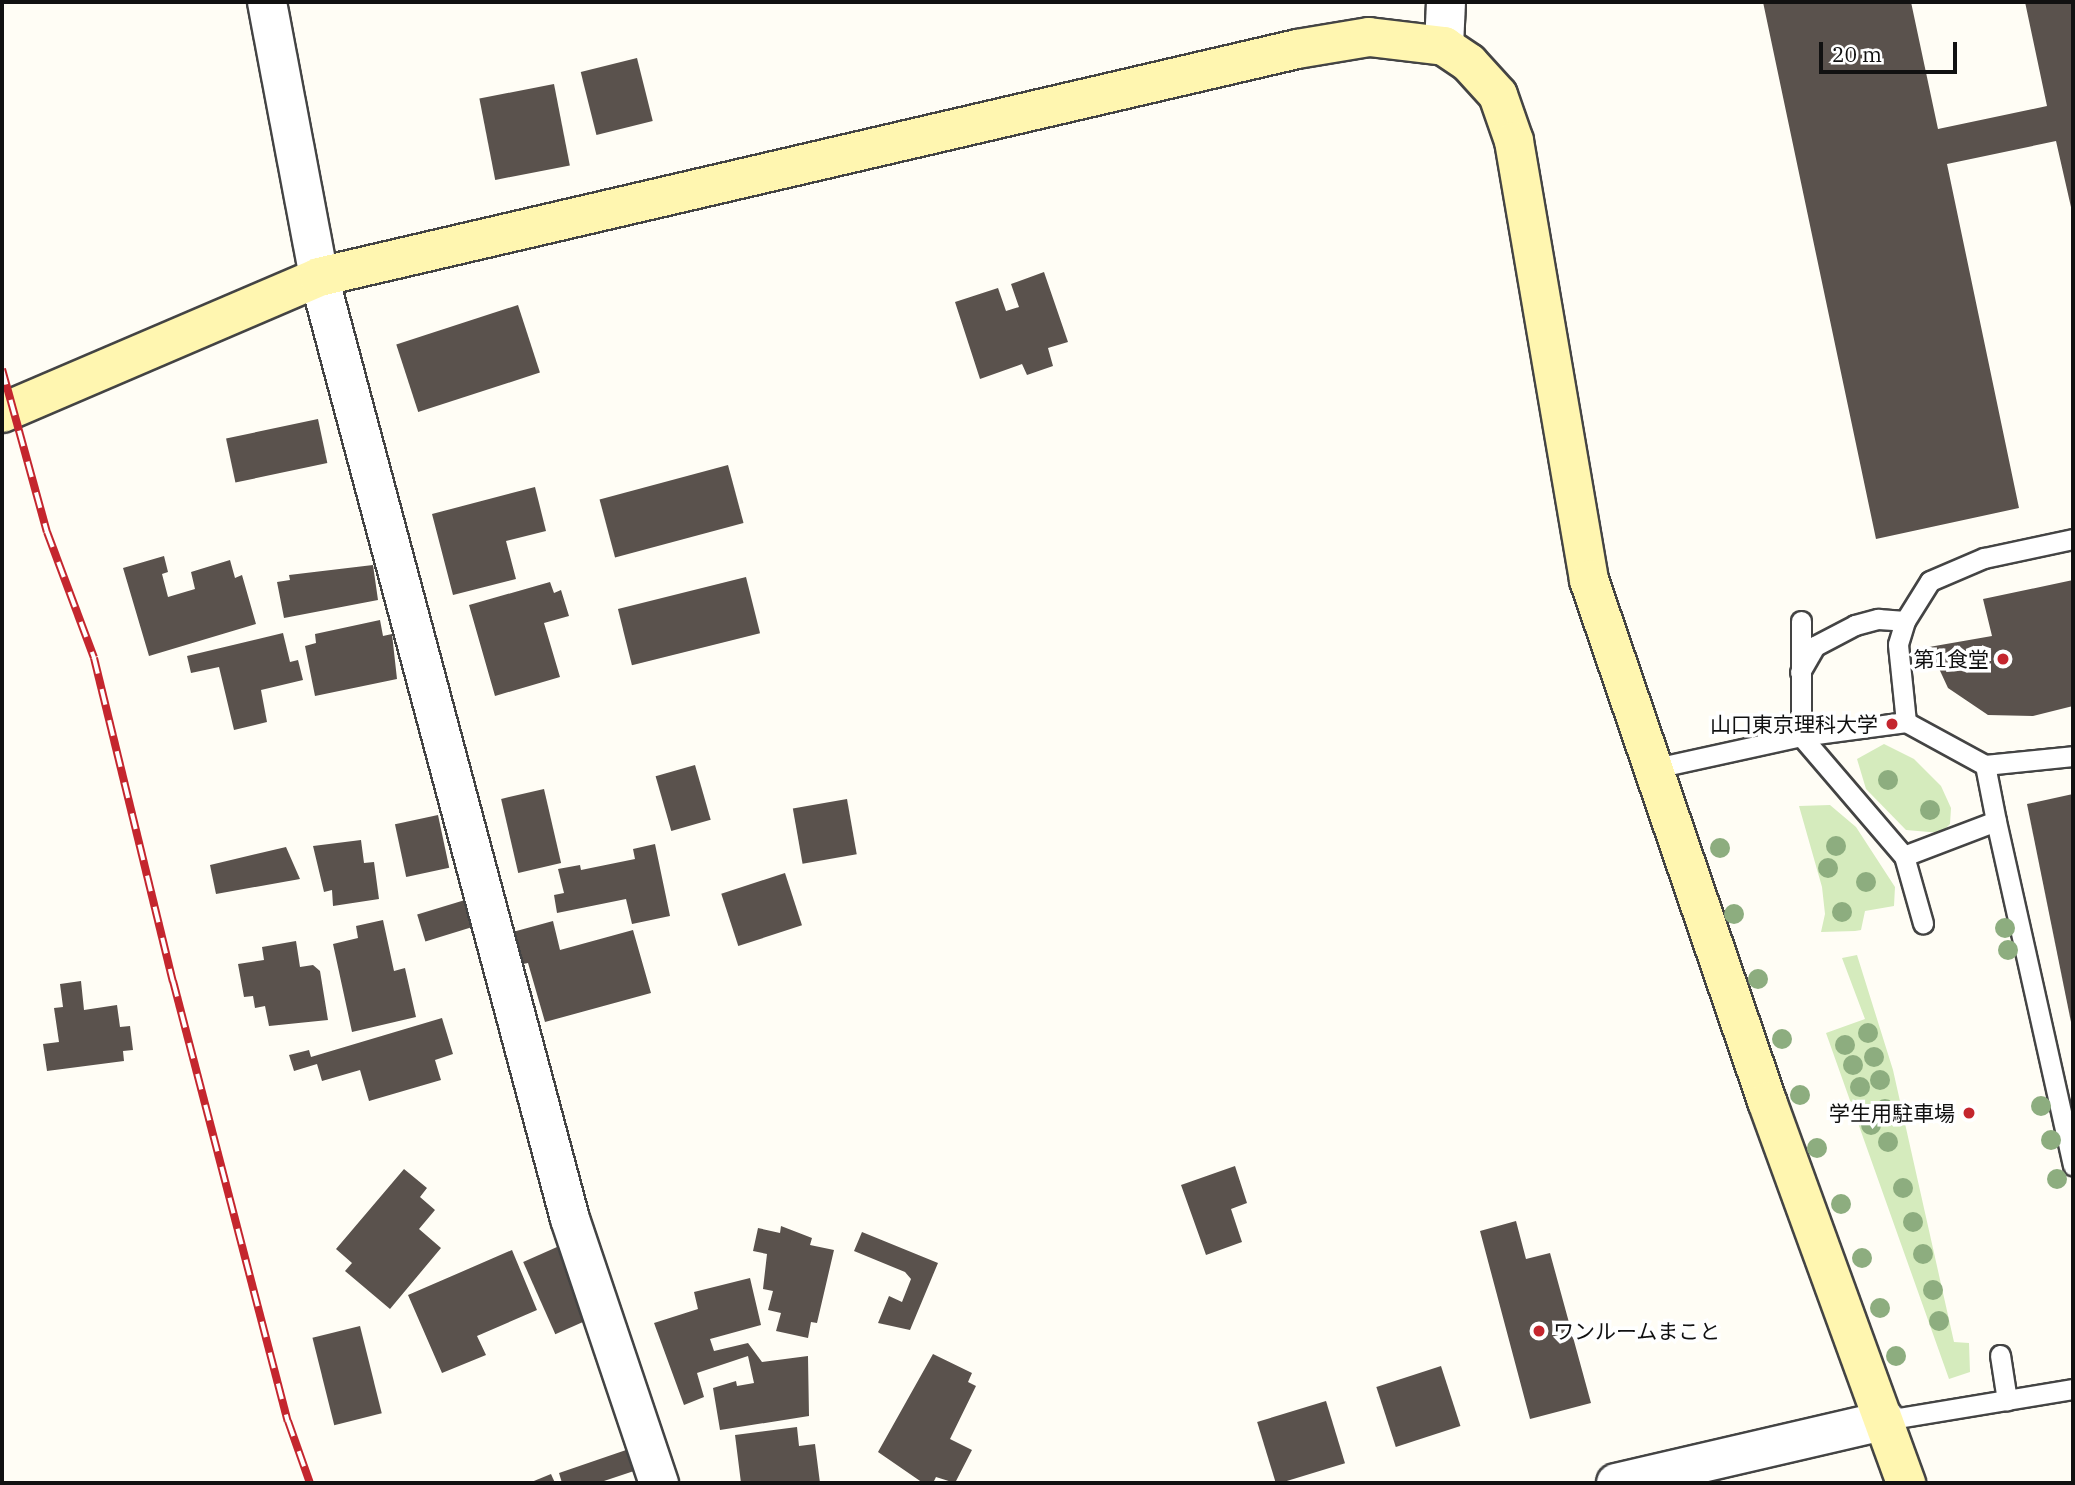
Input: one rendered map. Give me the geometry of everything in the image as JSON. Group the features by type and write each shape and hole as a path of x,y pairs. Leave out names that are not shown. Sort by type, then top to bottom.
{"street":[{"path":"267,2 319,277 570,1219 659,1483"},
{"path":"1444,46 1446,2"},
{"path":"2,413 319,277 1297,50 1369,37 1444,46 1469,63 1498,95 1514,141 1589,580 1651,769 1886,1420 1906,1483"},
{"path":"1616,1483 1886,1420"}],"lane":[{"path":"1906,722 1898,644 1905,621 1930,581 1984,558 2073,539"},
{"path":"1798,676 1815,646 1855,625 1878,618 1905,621"},
{"path":"1801,621 1798,676 1801,736 1904,856 1923,923"},
{"path":"1651,769 1801,736 1906,722 1985,765 2073,756"},
{"path":"1985,765 2073,1165"},
{"path":"1904,856 1996,821"},
{"path":"2000,1355 2007,1400"},
{"path":"1886,1420 2073,1389"}],"green space":[{"path":"1884,744 1914,759 1941,786 1951,808 1950,824 1941,833 1906,830 1866,789 1857,759"},
{"path":"1830,805 1856,827 1895,887 1894,906 1865,911 1861,930 1821,932 1825,914 1822,887 1799,806"},
{"path":"1857,955 1893,1070 1954,1342 1969,1343 1970,1372 1949,1379 1826,1033 1865,1019 1842,958"}],"building":[{"path":"1763,2 1911,2 1938,129 2047,106 2025,2 2073,2 2073,216 2056,141 1947,164 2019,508 1876,539"},
{"path":"637,58 653,121 596,135 581,72"},
{"path":"554,84 570,165 495,180 479,99"},
{"path":"1044,272 1068,342 1048,348 1053,366 1027,375 1022,364 980,379 955,302 998,288 1006,311 1019,307 1011,284"},
{"path":"518,305 540,373 418,412 396,345"},
{"path":"318,419 327,463 235,483 226,439"},
{"path":"728,465 744,523 615,557 600,499"},
{"path":"535,487 546,531 506,541 516,579 453,595 432,514"},
{"path":"164,556 168,572 162,574 168,597 195,589 191,572 230,560 235,578 242,575 256,624 149,656 123,568"},
{"path":"373,565 378,600 284,618 277,582 290,580 289,575"},
{"path":"746,577 760,633 632,665 618,609"},
{"name":"第1食堂","path":"2073,580 2073,706 2033,716 1988,715 1948,688 1929,647 1992,636 1983,599"},
{"path":"550,582 554,593 561,590 569,616 544,623 560,677 495,696 469,605"},
{"path":"380,620 383,636 392,634 397,679 315,696 305,646 316,643 315,634"},
{"path":"283,633 290,662 298,660 303,680 261,690 267,722 234,730 219,667 191,673 187,656"},
{"path":"695,765 711,820 671,831 656,776"},
{"path":"544,789 561,863 518,873 501,799"},
{"path":"2073,794 2073,1027 2072,1027 2027,804"},
{"path":"847,799 857,854 803,864 793,809"},
{"path":"438,815 449,868 406,877 395,824"},
{"path":"361,840 364,863 374,862 379,899 333,906 332,890 324,892 313,846"},
{"path":"655,844 670,916 632,924 626,899 557,913 554,895 564,893 558,869 580,865 581,870 635,859 633,849"},
{"path":"286,847 300,879 216,894 210,865"},
{"path":"785,873 802,925 738,946 721,894"},
{"path":"465,900 473,927 425,941 417,915"},
{"path":"383,920 394,971 405,968 416,1017 352,1032 333,944 358,938 356,926"},
{"path":"553,921 560,950 633,930 651,993 545,1022 528,963 518,965 509,933"},
{"path":"296,941 300,967 313,965 320,971 328,1020 269,1026 265,1006 255,1008 253,996 244,997 238,964 264,960 262,947"},
{"path":"81,981 84,1010 117,1005 120,1027 130,1026 133,1050 123,1051 124,1061 47,1071 43,1044 59,1042 54,1008 63,1007 60,984"},
{"path":"442,1018 453,1054 435,1060 441,1080 369,1101 360,1070 322,1081 317,1064 294,1071 289,1055 309,1050 311,1057"},
{"path":"1235,1166 1247,1203 1231,1209 1242,1242 1206,1255 1181,1185"},
{"path":"404,1169 427,1188 420,1197 435,1210 419,1229 441,1248 390,1309 345,1271 352,1263 336,1249"},
{"name":"ワンルームまこと","path":"1516,1221 1526,1259 1550,1253 1591,1403 1530,1419 1480,1231"},
{"path":"781,1226 812,1238 810,1245 834,1250 817,1323 811,1322 808,1338 776,1331 781,1313 768,1310 773,1291 763,1289 767,1254 753,1251 758,1228 780,1233"},
{"path":"862,1232 938,1263 910,1330 878,1323 889,1296 902,1302 911,1279 905,1272 854,1251"},
{"path":"557,1247 589,1319 555,1334 523,1262"},
{"path":"512,1250 537,1310 477,1336 486,1355 442,1373 408,1295"},
{"path":"750,1278 761,1325 710,1339 714,1351 748,1343 762,1362 808,1356 809,1416 720,1430 713,1388 736,1381 737,1386 754,1383 748,1356 697,1373 704,1397 684,1405 654,1323 698,1309 694,1292"},
{"path":"360,1326 382,1413 334,1425 312,1338"},
{"path":"933,1354 972,1373 968,1382 976,1386 950,1439 972,1450 955,1483 936,1477 933,1483 923,1483 878,1452"},
{"path":"1441,1366 1460,1426 1396,1447 1376,1387"},
{"path":"1326,1401 1345,1463 1276,1483 1257,1422"},
{"path":"797,1427 799,1446 815,1444 820,1483 741,1483 735,1435"},
{"path":"629,1449 637,1470 598,1483 562,1483 559,1473"},
{"path":"551,1474 555,1483 529,1483"}],"railway":[{"path":"2,369 47,532 94,658 173,981 288,1421 310,1483"}],"place":[{"name":"第1食堂","path":"2003,659"},
{"name":"山口東京理科大学","path":"1892,724"},
{"name":"学生用駐車場","path":"1969,1113"},
{"name":"ワンルームまこと","path":"1539,1331"}]}
